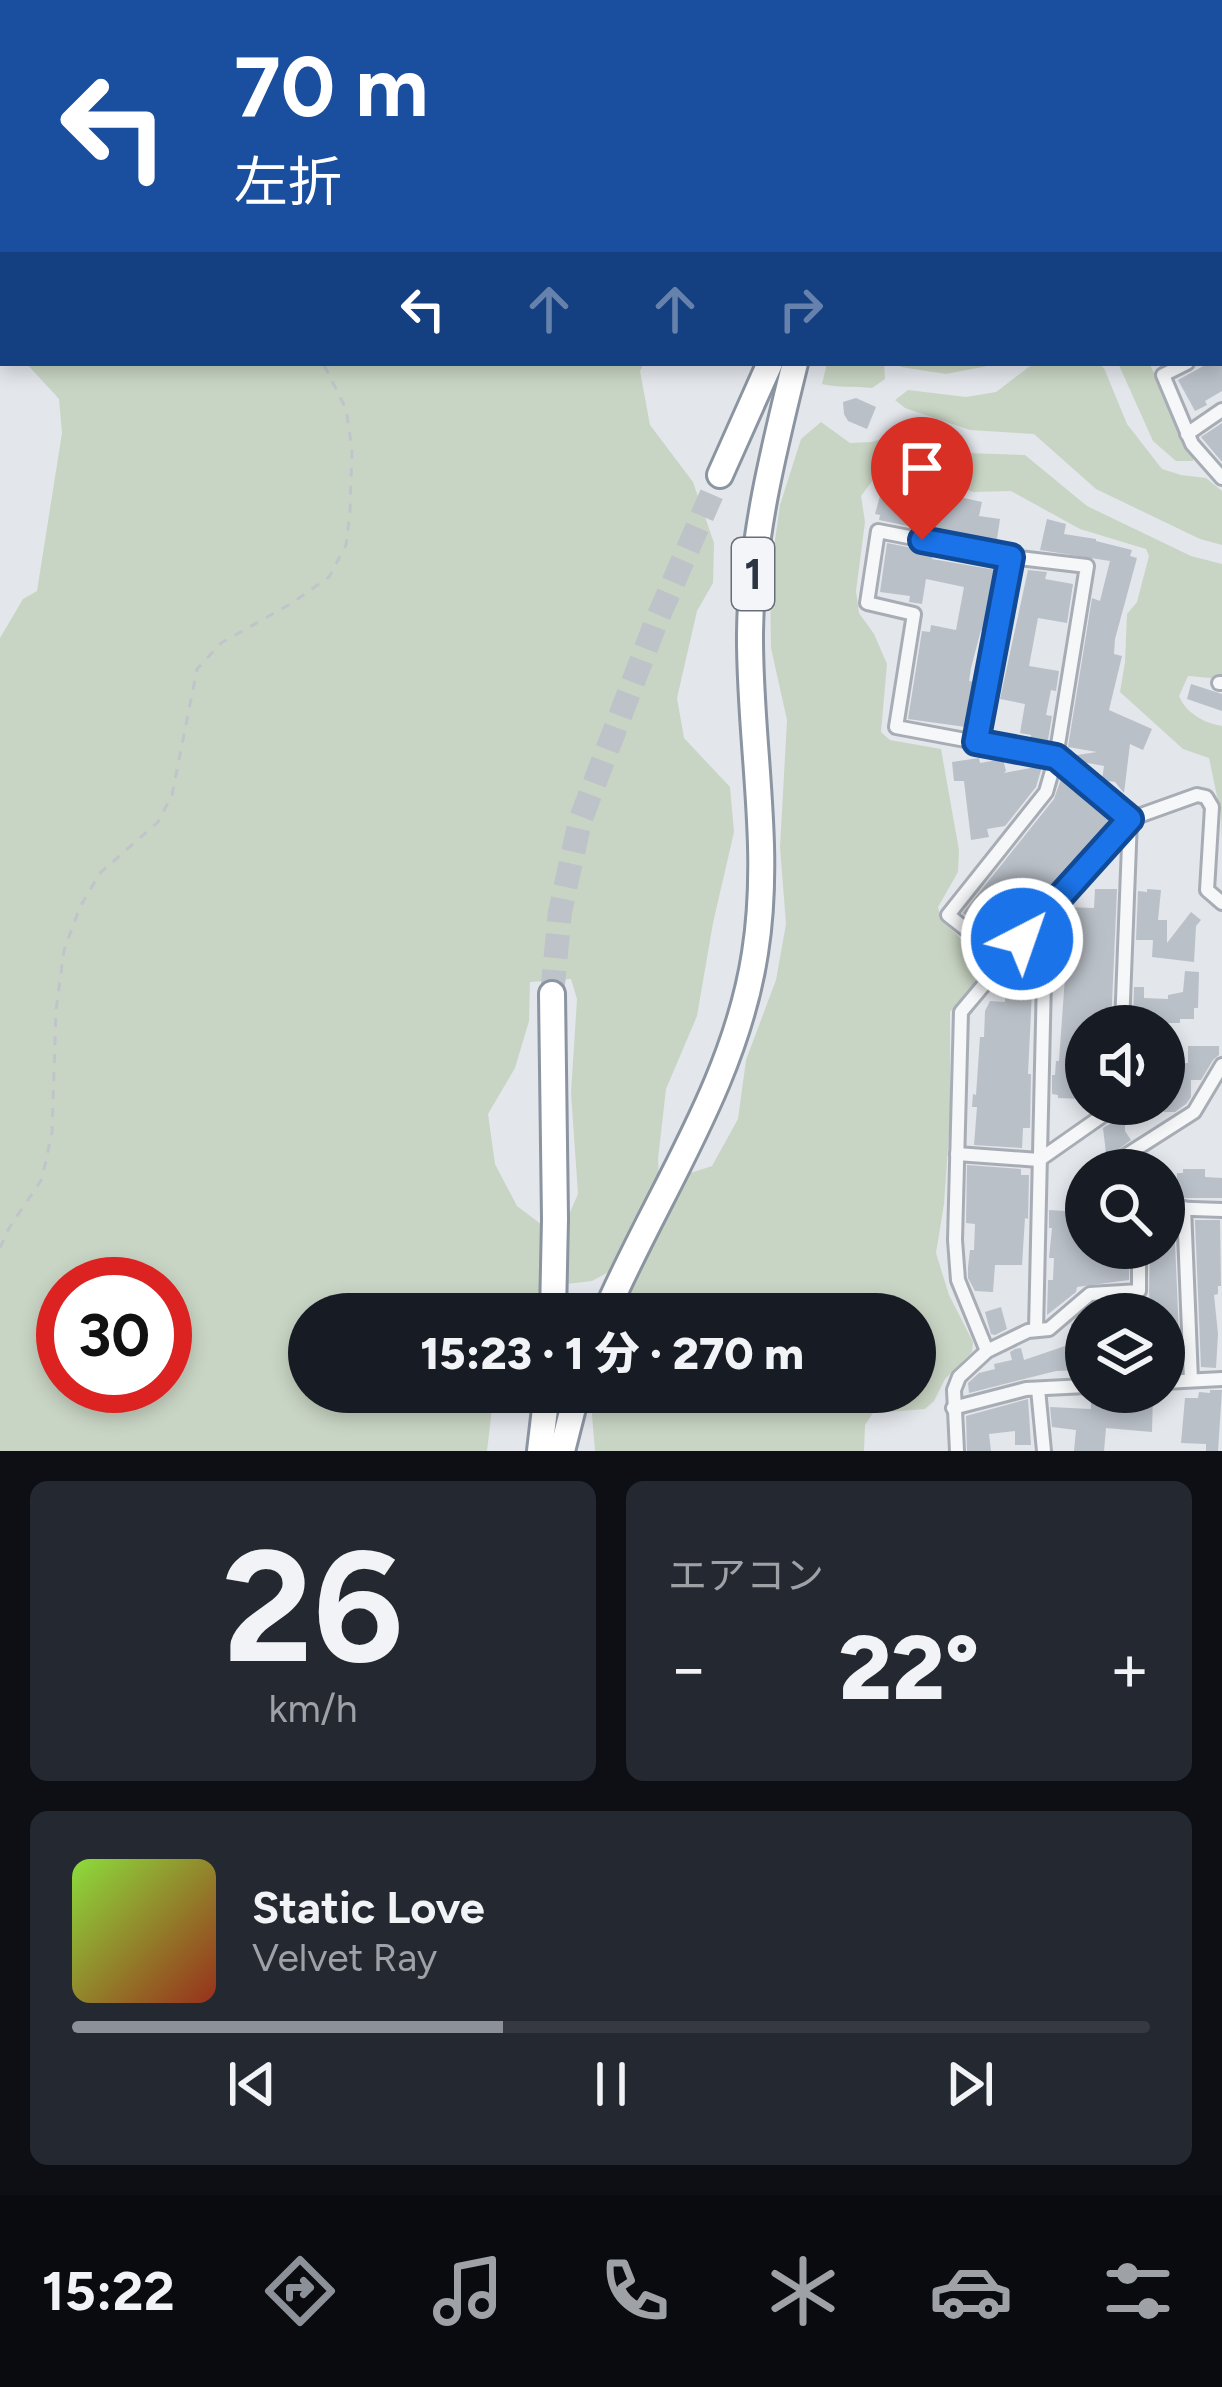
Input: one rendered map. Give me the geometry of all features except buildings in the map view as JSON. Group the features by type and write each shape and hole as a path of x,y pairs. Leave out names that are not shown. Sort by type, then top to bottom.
{"highway":[{"name":"1","path":"720,476 769,366"},
{"name":"1","path":"614,1293 731,1050 749,984 759,919 761,848 751,602 760,520 794,366"},
{"path":"552,994 553,1293"},
{"path":"539,1451 544,1413"},
{"path":"562,1451 572,1413"}],"street":[{"path":"1181,366 1163,375 1192,444 1222,478"},
{"path":"1187,434 1222,410"},
{"path":"1005,960 948,915 1046,792 1056,757 1087,566 1011,557 878,531 867,603 914,614 896,728 1056,757 1130,819"},
{"path":"976,742 1011,557"},
{"path":"987,1351 958,1280 961,1012 1130,819 1197,795 1206,797 1212,807 1208,890 1222,903"},
{"path":"1123,1005 1130,819"},
{"path":"1036,1330 1045,934 1039,919"},
{"path":"1136,1149 1194,1112 1222,1065"},
{"path":"958,1154 1039,1160 1089,1125"},
{"path":"1185,1208 1222,1210"},
{"path":"1185,1233 1191,1380"},
{"path":"957,1451 953,1408 959,1377 987,1351 1028,1331 1049,1329 1090,1294 1139,1291 1139,1269"},
{"path":"1185,1380 1222,1378"},
{"path":"953,1408 1065,1387"},
{"path":"1038,1389 1044,1451"}],"path":[{"path":"0,1248 42,1178 52,1132 56,1011 64,950 80,907 100,873 158,821 172,795 197,670 221,643 329,578 346,545 352,450 346,410 324,366"}],"green space":[{"path":"29,366 642,366 650,425 693,482 714,543 713,583 697,611 677,698 684,738 730,787 734,832 697,1016 666,1089 659,1183 616,1268 592,1281 567,1284 563,1228 578,1194 571,1093 577,999 571,979 530,982 529,1021 515,1068 488,1114 495,1164 517,1206 546,1228 545,1293 288,1293 288,1413 492,1413 487,1451 0,1451 0,638 23,599 37,591 62,433 59,399"},
{"path":"826,366 884,366 885,379 872,388 822,384"},
{"path":"900,366 987,366 946,374"},
{"path":"1030,366 1101,366 1127,424 1162,469 1206,478 1222,491 1222,545 1096,489 1034,434 970,430 905,408 895,400 908,390 966,397 996,392"},
{"path":"1119,366 1150,366 1193,461 1176,461 1153,441"},
{"path":"821,422 850,443 904,433 966,453 1025,455 1087,506 1191,556 1222,564 1222,679 1188,676 1179,696 1196,716 1222,726 1222,840 1209,758 1183,749 1120,692 1127,614 1137,602 1149,556 1146,549 1080,529 1011,491 973,492 910,468 873,480 861,496 865,522 856,591 859,613 887,664 881,732 890,740 941,749 959,850 958,872 938,907 942,920 984,962 985,970 950,1012 950,1119 936,1253 949,1295 973,1342 972,1352 945,1379 936,1397 936,1293 627,1293 678,1177 712,1166 738,1119 746,1060 776,980 786,924 780,847 787,720 771,648 770,575 780,505 801,439"},
{"path":"873,1413 865,1425 864,1451 595,1451 592,1415"}],"tunnel":[{"path":"552,994 560,912 580,821 656,622 720,475"}],"route":[{"path":"922,540 1011,557 976,742 1056,757 1130,819 1022,939"}]}
